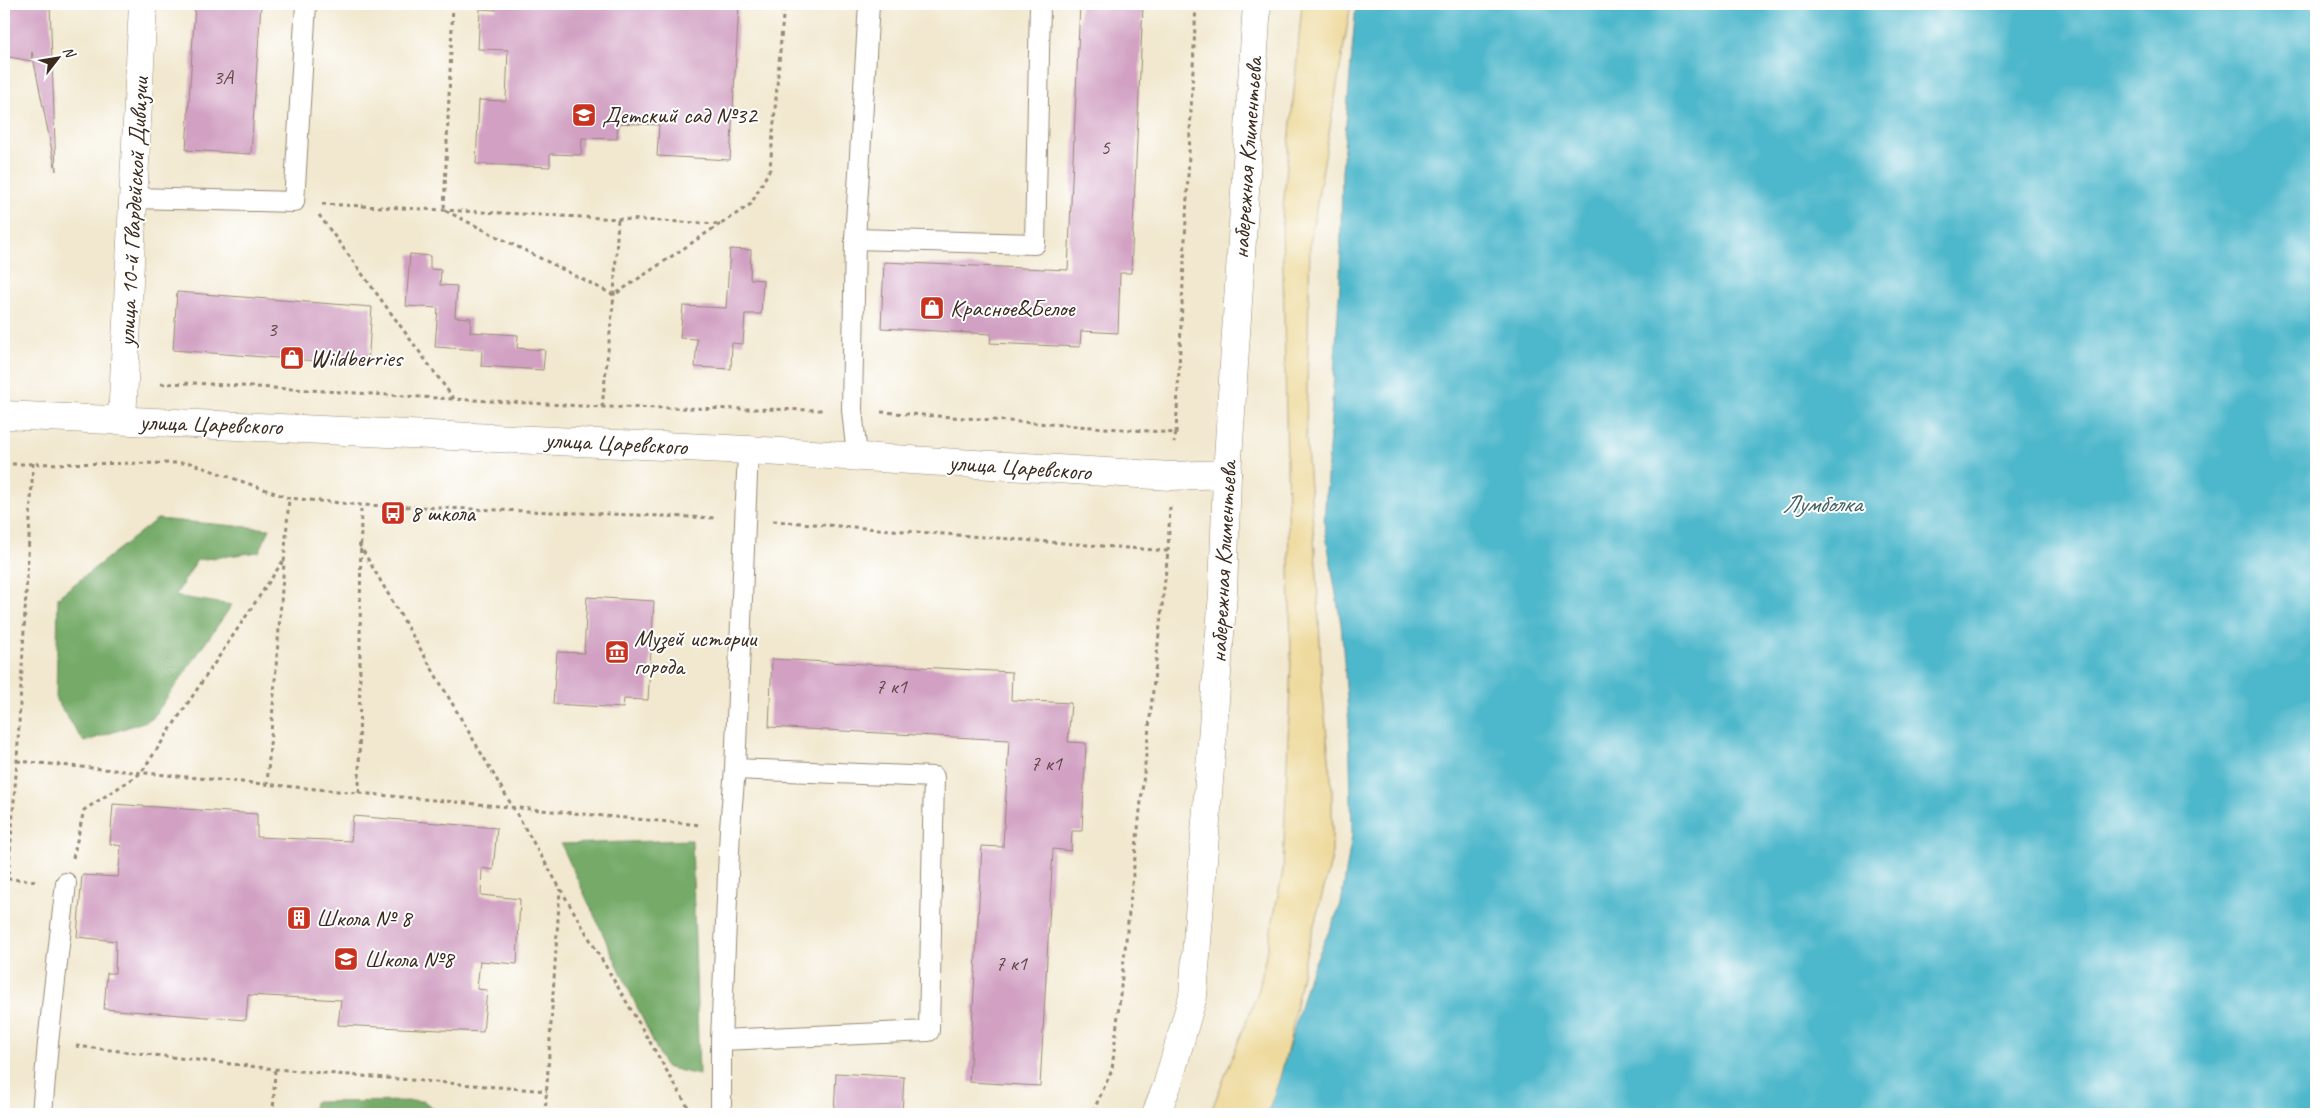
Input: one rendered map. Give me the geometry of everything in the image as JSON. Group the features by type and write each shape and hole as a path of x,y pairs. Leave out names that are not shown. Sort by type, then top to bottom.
{"street":[{"name":"улица 10-й Гвардейской Дивизии","path":"122,420 143,4"},
{"name":"набережная Климентьева","path":"1156,1114 1167,1086 1192,996 1223,593 1227,474 1257,4"},
{"name":"улица Царевского","path":"4,415 748,450 1171,476 1227,474"}],"lane":[{"path":"133,198 302,203 306,4"},
{"path":"857,456 852,410 855,239 869,4"},
{"path":"855,239 1035,244 1040,4"},
{"path":"721,1114 721,1040 730,828 735,769 748,450"},
{"path":"721,1040 929,1031 934,777 735,769"},
{"path":"42,1114 66,883"}],"path":[{"path":"444,210 452,4"},
{"path":"614,295 752,204 770,169 784,4"},
{"path":"1176,433 1196,4"},
{"path":"302,203 721,224"},
{"path":"302,203 454,399"},
{"path":"444,210 614,295"},
{"path":"602,407 614,295 618,218"},
{"path":"160,384 193,383 602,407 852,410"},
{"path":"33,463 17,761 8,879 66,883 84,810 141,773 285,558"},
{"path":"267,784 289,498"},
{"path":"359,793 361,505"},
{"path":"360,544 692,1114"},
{"path":"17,761 730,828"},
{"path":"4,841 11,842"},
{"path":"545,1114 560,889"},
{"path":"48,1043 275,1069 547,1090"},
{"path":"272,1114 275,1069"}],"green space":[{"path":"157,519 270,529 259,552 197,560 175,596 232,605 152,719 84,742 56,700 58,597"},
{"path":"692,840 699,1075 665,1067 561,844"},
{"path":"424,1101 439,1114 312,1114 314,1102"}],"sand":[{"path":"1302,4 1351,4 1310,244 1306,436 1317,576 1322,686 1332,789 1332,858 1304,962 1290,1039 1271,1114 1210,1114 1259,989 1283,871 1291,658 1282,220"}],"water":[{"name":"Лумболка","path":"1356,4 2316,4 2316,1114 1267,1114 1279,1081 1309,976 1341,904 1352,834 1349,725 1341,624 1324,523 1340,283 1342,171"}],"building":[{"path":"4,4 50,4 56,171 32,52 31,61 4,56"},
{"path":"195,4 261,4 251,154 186,150"},
{"path":"496,4 739,4 730,160 657,156 659,125 618,123 617,139 582,138 581,155 550,154 550,167 476,164 479,100 506,101 508,50 478,49 480,9 496,10"},
{"path":"1080,4 1143,4 1131,273 1120,273 1118,333 1081,331 1080,347 990,343 991,334 881,328 884,262 1068,270"},
{"path":"730,249 751,250 750,279 763,280 761,314 745,314 743,344 732,343 731,369 695,367 697,339 680,338 683,306 726,308"},
{"path":"410,254 430,256 430,269 441,270 440,285 457,286 455,317 471,318 470,332 518,335 517,348 545,350 543,370 481,366 482,350 435,347 438,308 406,306"},
{"path":"177,292 372,307 368,365 173,350"},
{"name":"Музей истории города","path":"587,597 654,601 648,700 624,699 623,708 553,704 557,652 584,653"},
{"path":"772,659 1012,672 1011,700 1071,703 1068,742 1086,743 1082,831 1072,831 1071,851 1053,849 1040,1086 969,1082 982,846 1003,847 1009,740 769,727"},
{"path":"113,804 257,814 257,837 351,841 353,816 497,828 493,870 482,868 481,895 520,899 517,964 480,961 477,989 487,990 483,1032 338,1025 341,1000 248,995 246,1020 104,1009 107,973 115,973 116,941 77,937 82,875 118,877 121,846 110,844"},
{"path":"836,1073 904,1077 902,1114 834,1114"}],"place":[{"name":"Детский сад №32","path":"584,115"},
{"name":"Красное&Белое","path":"932,308"},
{"name":"Wildberries","path":"292,358"},
{"name":"8 школа","path":"393,513"},
{"name":"Музей истории города","path":"617,652"},
{"name":"Школа № 8","path":"299,918"},
{"name":"Школа №8","path":"346,959"}]}
